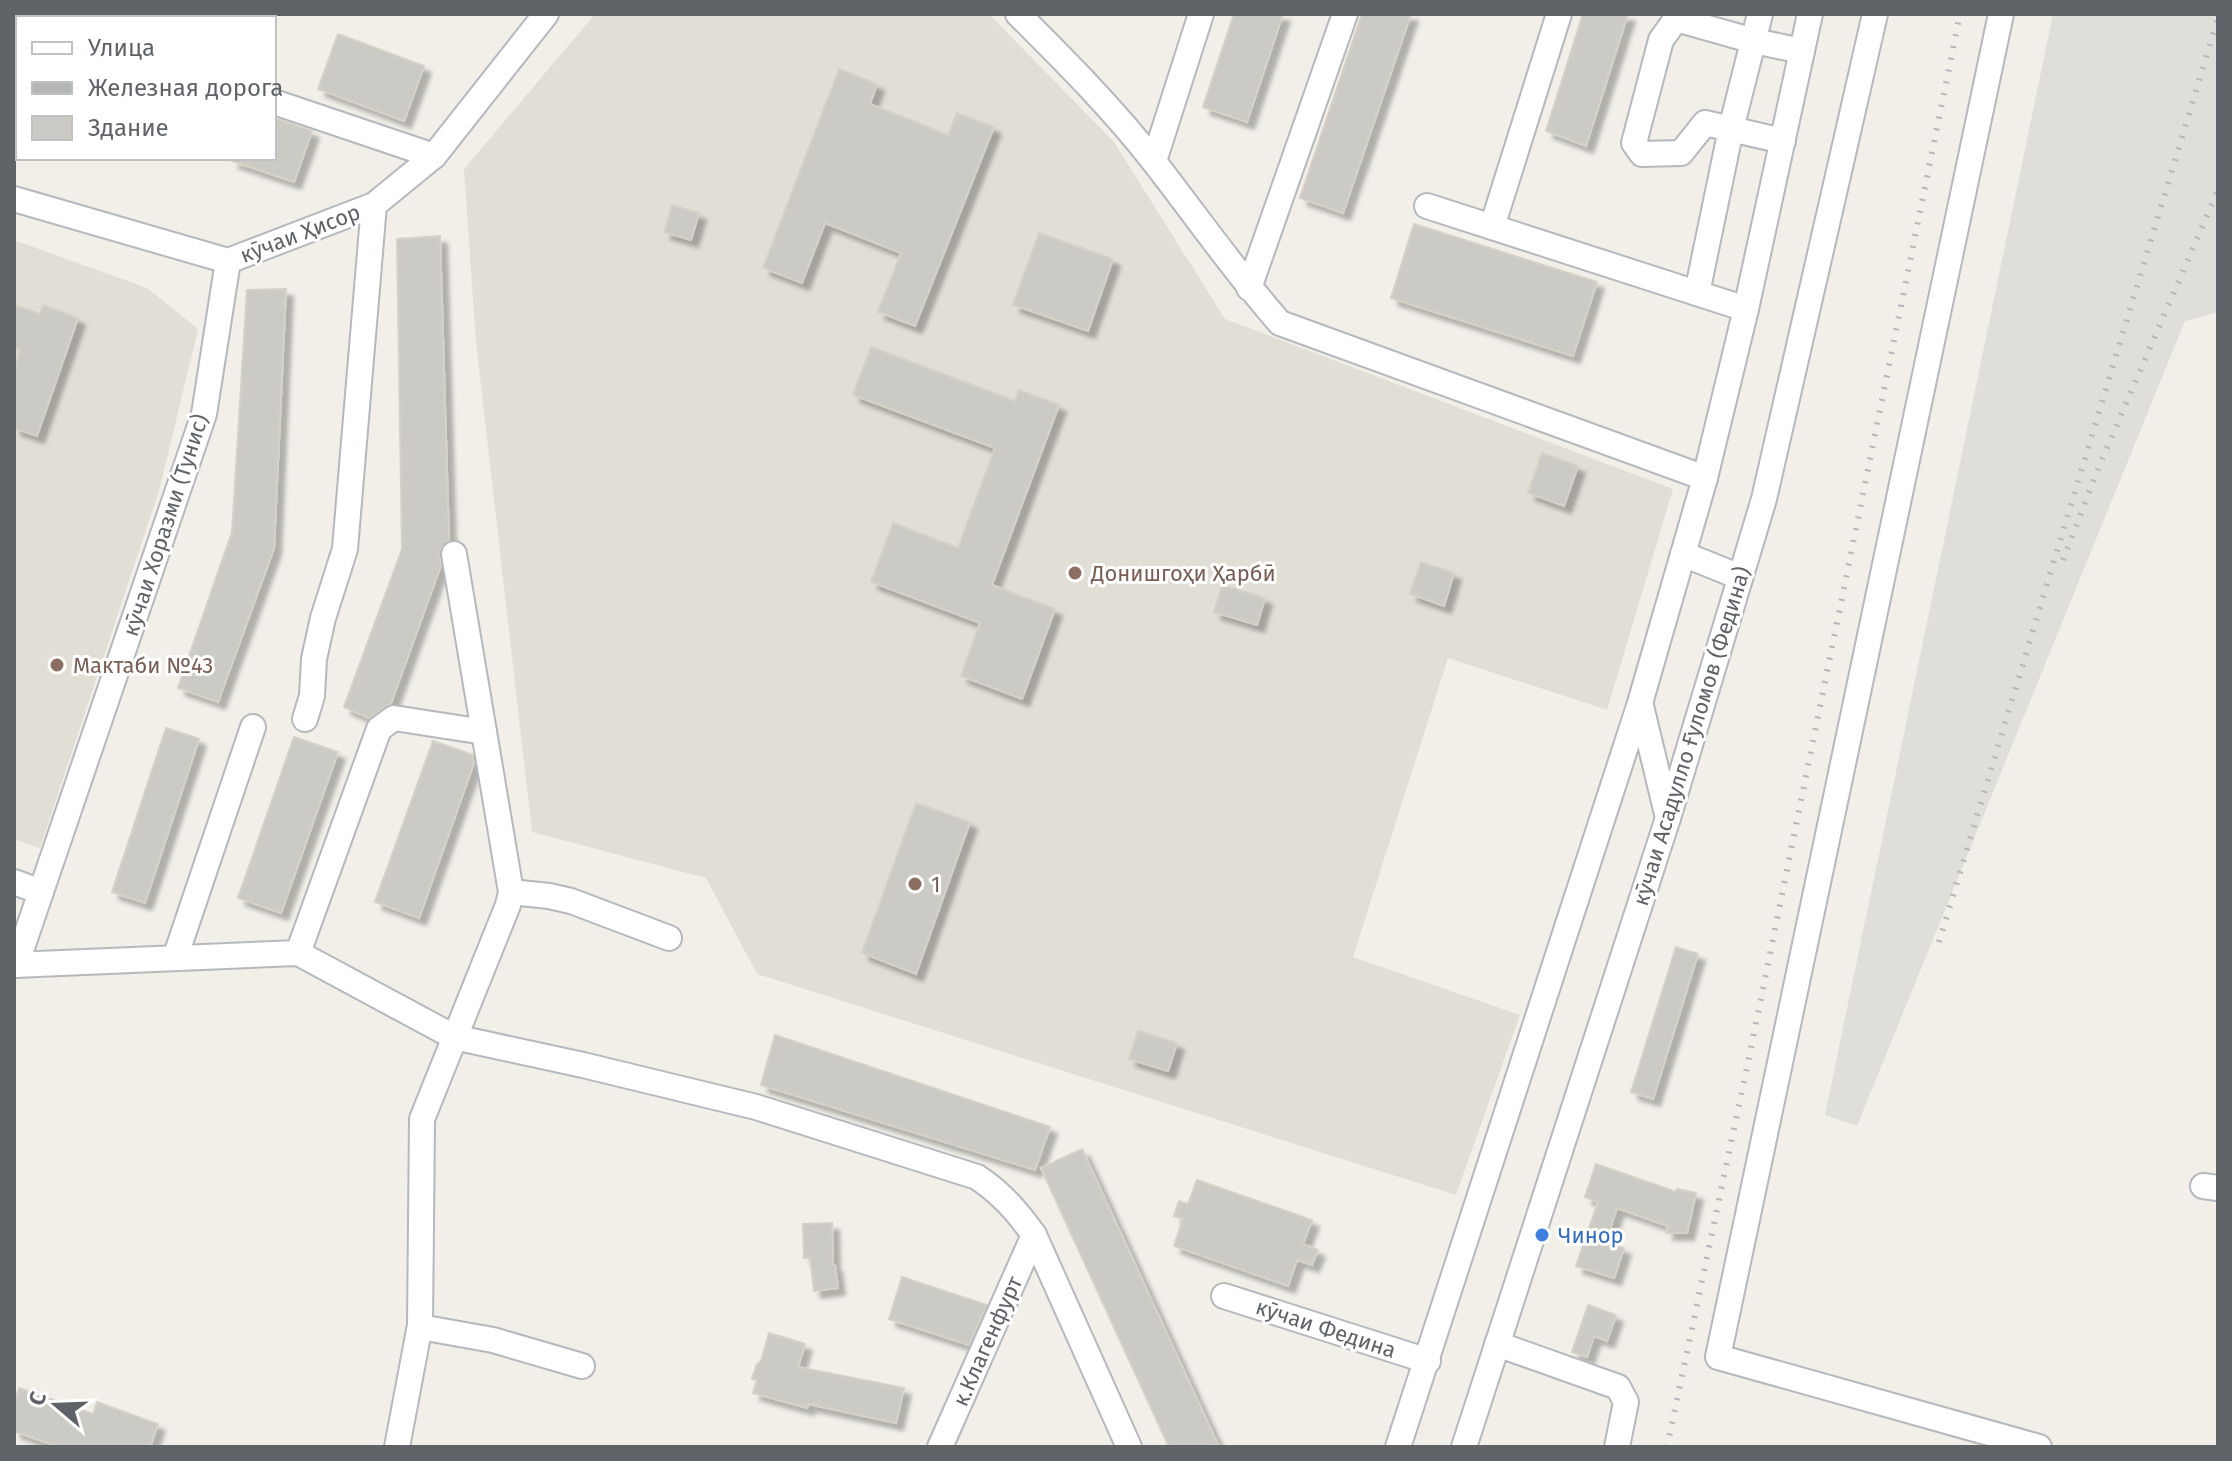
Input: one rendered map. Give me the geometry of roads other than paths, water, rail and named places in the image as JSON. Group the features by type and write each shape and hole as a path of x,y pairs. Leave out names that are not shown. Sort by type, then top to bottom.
{"street":[{"path":"1018,14 1081,76 1154,161 1249,288 1280,323 1705,478"},
{"path":"1154,161 1201,14"},
{"path":"1249,288 1345,14"},
{"path":"1492,227 1559,14"},
{"path":"1697,293 1731,129 1760,14"},
{"path":"1398,1447 1640,703 1705,478 1746,309 1810,14"},
{"name":"кӯчаи Асадулло Ғуломов (Федина)","path":"1464,1447 1668,818 1764,499 1875,14"},
{"path":"2001,14 1718,1357 2039,1447"},
{"name":"кӯчаи Ҳисор","path":"14,199 228,261 374,205 434,156 542,15"},
{"path":"1783,141 1705,123 1681,153 1642,154 1634,143 1661,40 1676,19 1802,51"},
{"path":"276,103 434,156"},
{"path":"305,719 312,696 314,659 323,618 345,549 374,205"},
{"path":"1427,206 1746,309"},
{"name":"кӯчаи Хоразми (Тунис)","path":"228,261 204,414 15,965 298,953"},
{"path":"397,1447 420,1327 422,1119 511,892 454,554"},
{"path":"1683,554 1740,577"},
{"path":"1640,703 1668,818"},
{"path":"484,732 394,718 379,729 298,953 454,1037 756,1107 977,1177 1006,1199 1034,1235 1129,1447"},
{"path":"175,958 253,727"},
{"path":"14,882 41,892"},
{"path":"511,892 571,901 669,938"},
{"name":"к.Клагенфурт","path":"940,1447 1034,1235"},
{"name":"кӯчаи Федина","path":"1224,1296 1428,1361"},
{"path":"420,1327 493,1340 582,1366"},
{"path":"1497,1344 1618,1387 1626,1402 1617,1447"}],"railway":[{"path":"1667,1447 1960,14"},
{"path":"1939,942 2218,18"},
{"path":"2063,560 2100,464 2218,190"}],"place":[{"name":"Донишгоҳи Ҳарбӣ","path":"1075,573"},
{"name":"Мактаби №43","path":"57,665"},
{"name":"1","path":"915,884"},
{"name":"Чинор","path":"1542,1235"}]}
